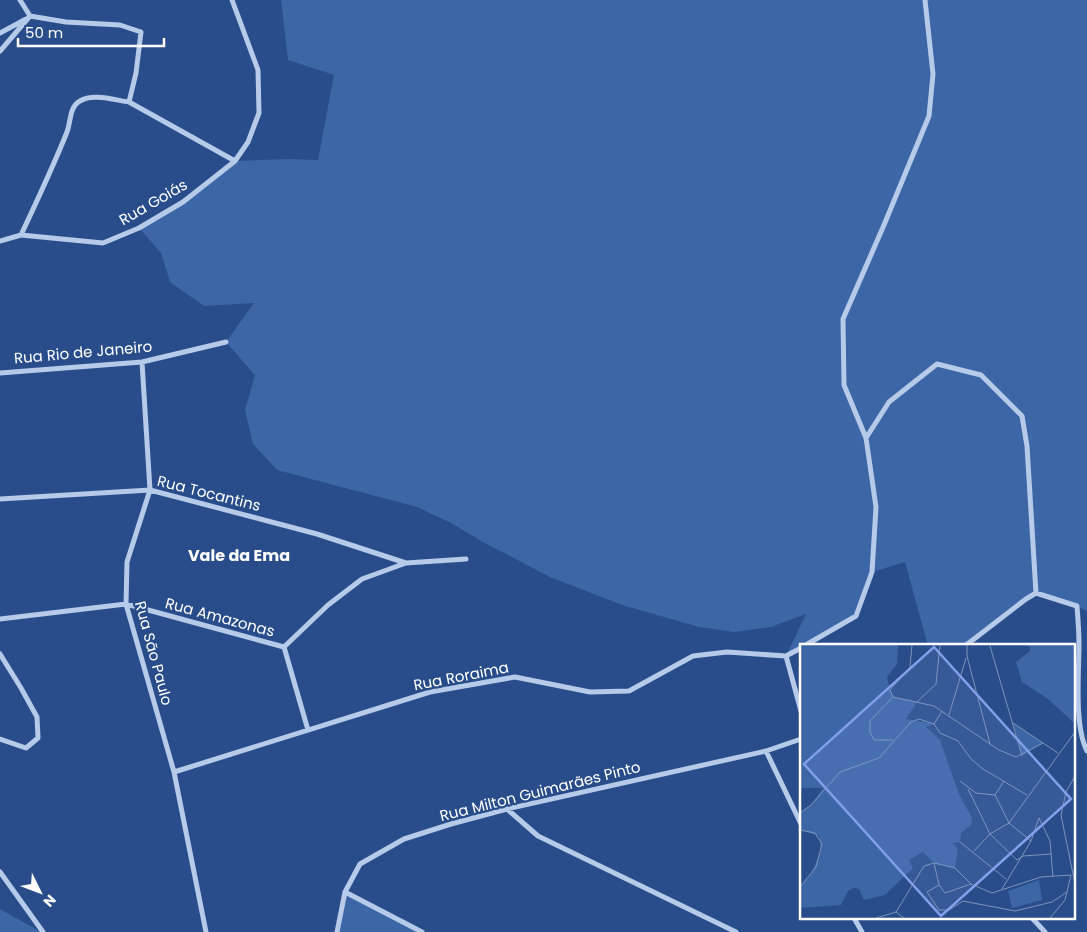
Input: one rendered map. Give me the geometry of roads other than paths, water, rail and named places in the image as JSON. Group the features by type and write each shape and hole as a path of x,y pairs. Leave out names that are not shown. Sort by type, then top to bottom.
{"street":[{"path":"20,0 30,16"},
{"name":"Rua Goiás","path":"21,235 103,243 138,228 183,202 235,161 248,142 259,113 258,70 232,0"},
{"path":"807,644 856,616 872,572 876,507 866,438 844,385 842,319 884,225 929,116 933,74 925,0"},
{"path":"0,51 30,16"},
{"path":"0,33 30,16 66,22 120,25 141,32 136,73 129,102"},
{"path":"0,241 21,235 55,162 69,125 71,112 77,102 87,97 129,102 235,161"},
{"name":"Rua Rio de Janeiro","path":"0,373 142,362 226,342"},
{"name":"Rua São Paulo","path":"142,362 150,490 127,562 126,604 174,772 206,932"},
{"path":"866,438 890,402 937,364 981,375 1022,416 1027,446 1036,593"},
{"name":"Rua Tocantins","path":"0,499 150,490 317,534 406,564"},
{"path":"308,730 284,648 328,605 362,579 406,564 466,559"},
{"path":"967,644 1026,598 1036,593 1077,606 1079,641 1078,704 1083,743 1087,751"},
{"name":"Rua Amazonas","path":"0,619 126,604 284,648"},
{"path":"800,649 786,656 800,707"},
{"name":"Rua Roraima","path":"174,772 430,692 515,677 590,692 629,691 693,656 727,652 786,656"},
{"path":"0,654 37,717 38,738 26,748 0,739"},
{"name":"Rua Milton Guimarães Pinto","path":"337,932 345,892 360,864 404,839 507,809 766,751 800,739"},
{"path":"766,751 800,822"},
{"path":"507,809 538,836 736,932"},
{"path":"0,872 43,932"},
{"path":"345,892 422,932"},
{"path":"855,920 862,932"},
{"path":"1034,920 1046,932"}],"district":[{"name":"Vale da Ema","path":"239,555"}]}
